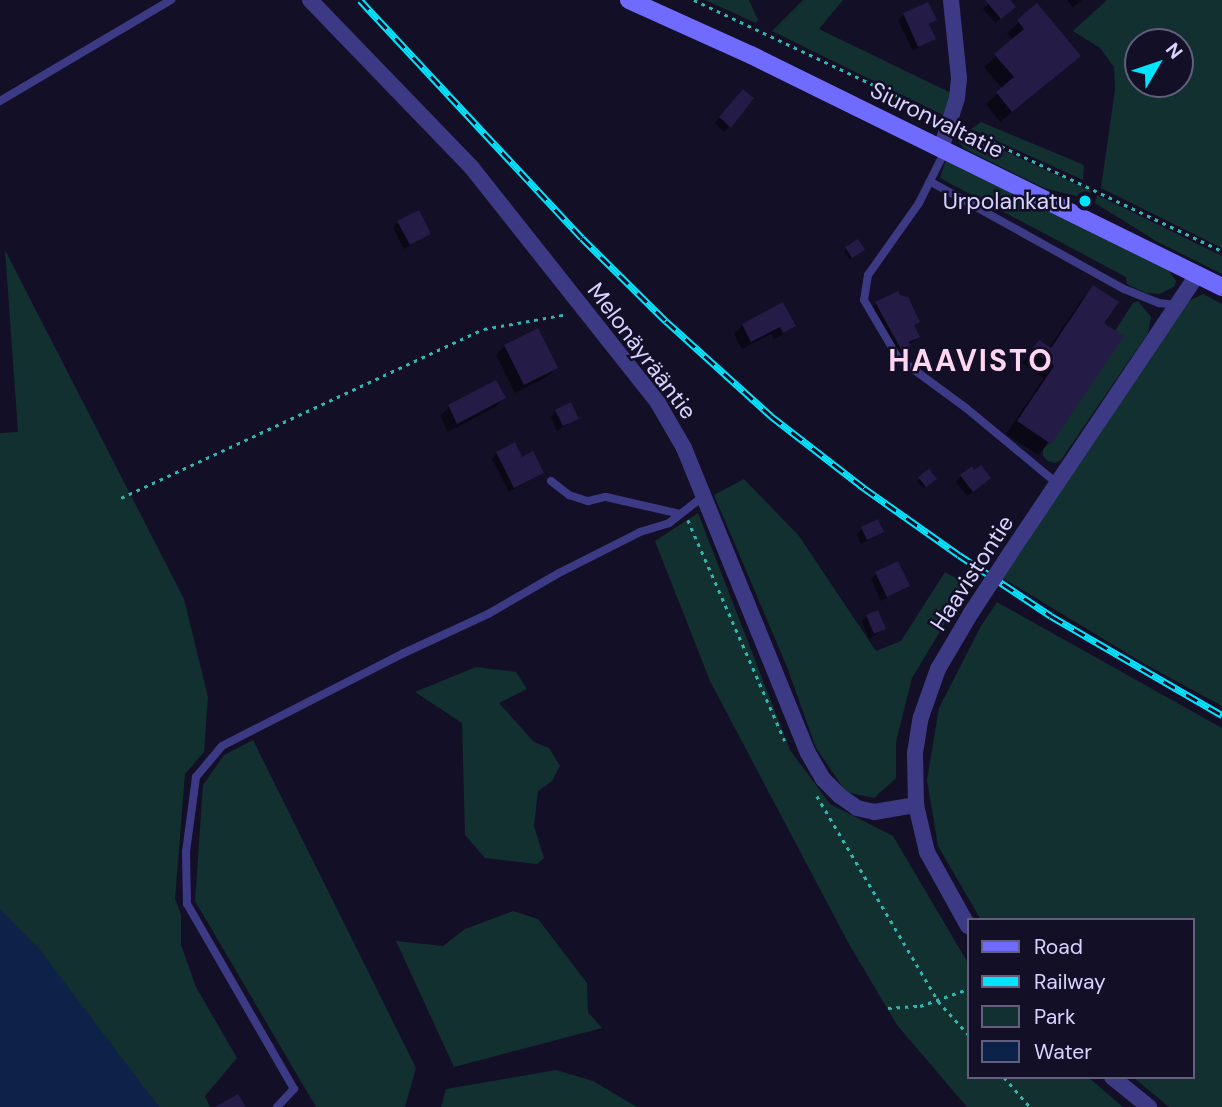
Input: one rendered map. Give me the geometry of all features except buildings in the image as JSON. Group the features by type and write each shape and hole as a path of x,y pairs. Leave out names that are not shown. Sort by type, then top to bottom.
{"street":[{"name":"Melonäyrääntie","path":"310,0 472,168 512,215 658,403 684,448 705,495 808,752 823,779 857,808 874,812 916,805"},
{"name":"Siuronvaltatie","path":"629,0 751,55 1222,287"},
{"path":"943,150 958,88 951,0"},
{"name":"Haavistontie","path":"967,924 927,852 916,805 915,753 922,718 938,669 1011,552 1197,275"},
{"path":"1114,1079 1149,1107"}],"lane":[{"path":"0,101 171,0"},
{"path":"943,150 932,182 868,275 863,300 898,358 966,408 1058,484"},
{"path":"932,182 1124,289 1159,303 1177,305"},
{"path":"551,481 569,495 588,501 606,497 682,512"},
{"path":"277,1107 294,1089 187,904 186,852 196,777 222,746 404,653 488,614 640,532 669,523 705,495"}],"path":[{"path":"121,498 484,329 584,311"},
{"path":"682,512 778,728"},
{"path":"852,858 938,1002 967,1033"},
{"path":"888,1008 938,1002 967,989"},
{"path":"1006,1079 1030,1107"}],"green space":[{"path":"705,0 749,0 758,20 756,23"},
{"path":"803,0 843,0 819,29 951,93 945,116 772,31"},
{"path":"1107,0 1222,0 1222,248 1101,188 1115,90 1114,67 1100,48 1073,31"},
{"path":"981,122 1084,165 1083,180 971,129"},
{"path":"957,129 1091,191 1088,199 1044,188 965,149 958,142"},
{"path":"946,160 1167,268 1176,281 1175,286 1160,294 1146,293 1127,284 1126,277 940,178"},
{"path":"1097,195 1222,256 1222,274 1156,241 1095,203"},
{"path":"5,250 184,599 208,697 204,752 185,774 175,899 181,915 181,945 196,987 237,1058 205,1096 210,1107 159,1107 0,920 0,433 18,432"},
{"path":"1203,294 1222,304 1222,706 1143,663 1001,577 1187,302"},
{"path":"1138,301 1151,317 1148,333 1061,460 1055,463 1048,461 1043,456 1043,449 1048,442 1051,444 1115,331 1133,303"},
{"path":"744,479 799,536 876,651 901,641 945,572 968,585 912,678 896,742 896,778 874,798 846,792 816,748 787,667 714,495"},
{"path":"698,513 790,750 830,804 893,836 967,961 967,1079 1090,1079 1123,1107 967,1107 897,1025 849,944 710,681 655,541"},
{"path":"997,602 1222,728 1222,1107 1169,1107 1135,1079 1194,1079 1194,918 980,918 938,846 927,780 939,708 981,626"},
{"path":"476,667 516,672 527,689 499,703 534,742 549,748 560,766 552,781 538,791 534,826 544,858 537,864 485,858 465,835 462,723 415,692"},
{"path":"253,740 416,1068 405,1107 316,1107 195,901 203,785 224,755"},
{"path":"513,911 538,919 587,983 588,1012 602,1028 454,1067 396,941 443,946 465,929"},
{"path":"556,1070 593,1081 637,1107 441,1107 446,1089"}],"water":[{"path":"0,909 40,950 159,1107 0,1107"}],"railway":[{"path":"360,0 582,238 666,321 771,416 864,488 1051,616 1222,715"}],"place":[{"name":"Urpolankatu","path":"1085,201"}],"district":[{"name":"HAAVISTO","path":"971,361"}]}
